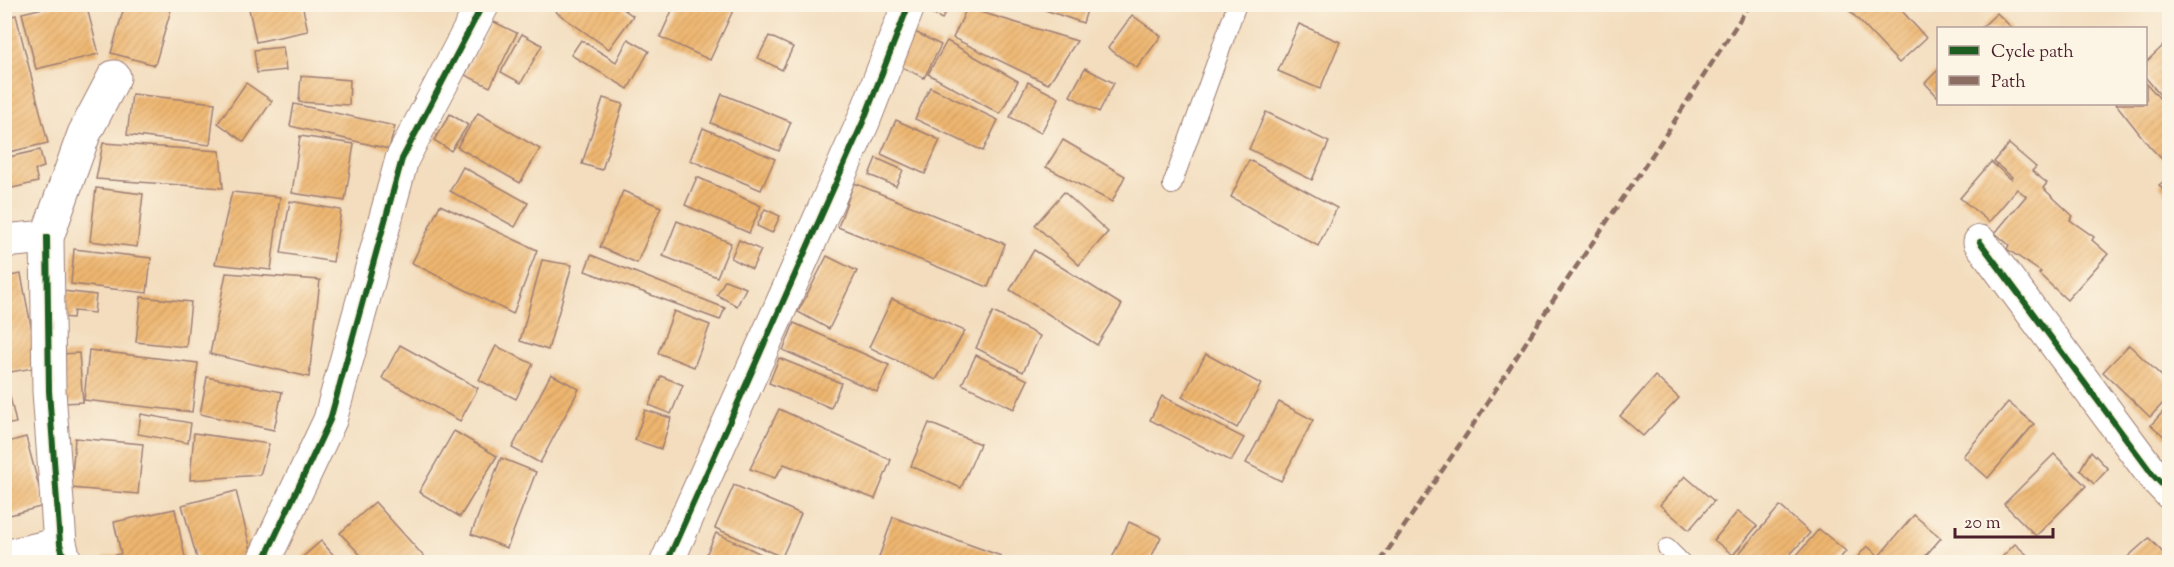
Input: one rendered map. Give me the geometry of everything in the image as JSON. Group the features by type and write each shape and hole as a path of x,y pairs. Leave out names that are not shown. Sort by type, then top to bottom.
{"street":[{"path":"263,562 330,420 402,159 483,4"},
{"path":"668,562 863,122 909,4"},
{"path":"4,557 63,553 49,391 47,237 84,134 114,77"},
{"path":"4,241 47,237"},
{"path":"1980,242 2153,475 2169,493"}],"lane":[{"path":"1172,185 1237,4"},
{"path":"1667,548 1682,562"}],"building":[{"path":"60,4 86,4 99,54 36,69 22,13"},
{"path":"125,4 172,6 155,65 111,53"},
{"path":"248,4 302,4 308,31 256,42"},
{"path":"561,4 616,4 633,16 609,49 556,12"},
{"path":"675,4 736,4 710,60 660,37"},
{"path":"920,4 950,5 942,19 919,7"},
{"path":"1046,4 1089,4 1083,23 1045,10"},
{"path":"1856,4 1896,4 1926,38 1899,63 1849,10"},
{"path":"967,8 1077,41 1048,84 953,38"},
{"path":"1997,13 2011,27 1982,27"},
{"path":"16,15 48,143 9,152 4,134 4,18"},
{"path":"1132,15 1161,36 1137,68 1108,48"},
{"path":"492,21 517,33 490,87 465,75"},
{"path":"1299,24 1340,42 1320,89 1278,71"},
{"path":"911,30 941,45 924,78 894,63"},
{"path":"522,34 542,45 521,83 501,72"},
{"path":"769,36 793,47 782,70 758,58"},
{"path":"628,39 649,51 628,89 571,55 581,40 616,62"},
{"path":"947,41 1018,81 1000,114 928,74"},
{"path":"2165,44 2170,49 2170,107 2147,79 2147,61"},
{"path":"283,47 286,70 257,73 254,50"},
{"path":"1085,68 1114,83 1099,112 1070,96"},
{"path":"1937,71 1937,96 1925,83"},
{"path":"301,76 350,80 349,105 299,102"},
{"path":"1028,82 1059,98 1041,133 1010,117"},
{"path":"246,83 272,101 244,142 218,123"},
{"path":"2147,84 2170,110 2170,153 2162,159 2117,105 2147,105"},
{"path":"930,87 998,120 983,151 915,119"},
{"path":"132,94 215,103 210,145 127,135"},
{"path":"722,94 791,122 779,151 711,123"},
{"path":"603,98 623,104 602,170 582,164"},
{"path":"294,104 395,126 389,149 290,126"},
{"path":"1266,112 1329,142 1312,180 1249,149"},
{"path":"478,113 540,149 520,183 457,147"},
{"path":"450,114 468,125 451,151 434,140"},
{"path":"896,120 940,140 925,174 881,154"},
{"path":"703,128 775,159 761,190 690,160"},
{"path":"300,136 354,144 345,201 292,193"},
{"path":"1063,140 1125,176 1112,202 1046,167"},
{"path":"103,143 220,151 223,188 96,179"},
{"path":"2009,144 2036,167 2032,171 2047,183 2043,188 2073,216 2070,220 2094,237 2092,240 2108,254 2067,300 2039,274 2041,272 2007,249 2009,245 1995,233 2026,196 2017,189 1989,222 1960,198 1991,162 2011,179 2012,177 1994,162"},
{"path":"40,150 44,167 35,170 38,182 8,189 4,176 4,158"},
{"path":"876,158 903,170 896,186 869,175"},
{"path":"1249,160 1337,208 1318,246 1231,197"},
{"path":"463,167 528,203 515,227 450,191"},
{"path":"697,177 761,206 749,233 685,205"},
{"path":"2170,177 2170,198 2159,185"},
{"path":"854,183 1005,244 988,287 838,227"},
{"path":"96,188 143,194 137,247 90,241"},
{"path":"623,191 661,207 637,263 600,247"},
{"path":"232,192 280,197 271,270 215,264"},
{"path":"1064,192 1108,232 1079,265 1035,225"},
{"path":"290,201 341,210 333,262 281,253"},
{"path":"440,205 537,250 513,314 412,263"},
{"path":"765,209 780,216 772,233 757,226"},
{"path":"677,221 731,243 717,277 663,256"},
{"path":"739,240 761,250 752,269 731,258"},
{"path":"74,249 151,258 147,293 71,284"},
{"path":"1034,250 1122,305 1097,345 1010,290"},
{"path":"591,255 725,308 720,320 585,271"},
{"path":"827,256 857,271 829,329 798,312"},
{"path":"542,260 572,265 548,350 520,341"},
{"path":"226,273 320,280 309,377 210,354"},
{"path":"21,274 39,367 11,372 4,340 4,277"},
{"path":"725,280 746,288 737,306 717,295"},
{"path":"63,291 96,295 94,313 74,311 73,318 60,317"},
{"path":"141,297 191,302 186,347 136,342"},
{"path":"892,299 965,331 936,380 869,347"},
{"path":"674,311 710,325 694,367 658,353"},
{"path":"993,312 1040,336 1023,372 976,348"},
{"path":"794,323 889,365 877,392 783,350"},
{"path":"400,345 478,388 460,421 382,378"},
{"path":"2129,345 2170,384 2170,396 2150,417 2103,372"},
{"path":"496,346 533,364 516,399 479,380"},
{"path":"89,350 198,363 192,412 84,400"},
{"path":"79,353 83,402 64,403 60,354"},
{"path":"1206,354 1261,384 1237,428 1182,397"},
{"path":"976,355 1028,380 1014,409 962,384"},
{"path":"779,358 841,383 831,408 769,383"},
{"path":"4,370 16,423 4,425"},
{"path":"551,374 579,389 540,463 512,448"},
{"path":"661,376 683,385 671,414 649,405"},
{"path":"1655,376 1679,398 1643,436 1620,416"},
{"path":"207,377 282,392 274,430 200,414"},
{"path":"1162,396 1244,438 1231,461 1150,420"},
{"path":"1279,402 1313,420 1281,481 1246,463"},
{"path":"2008,402 2034,424 1988,478 1963,456"},
{"path":"2170,404 2170,434 2166,438 2151,425"},
{"path":"779,409 891,460 875,499 784,464 775,478 750,469"},
{"path":"645,410 671,418 661,449 635,440"},
{"path":"141,414 191,423 188,443 138,434"},
{"path":"929,423 980,444 961,488 911,466"},
{"path":"454,431 497,456 460,517 419,492"},
{"path":"194,433 269,444 260,475 190,480"},
{"path":"26,437 44,506 6,516 4,443"},
{"path":"75,438 143,444 138,494 71,488"},
{"path":"2091,451 2108,469 2094,484 2080,470"},
{"path":"2054,454 2086,486 2036,536 2004,504"},
{"path":"501,458 536,472 507,548 471,534"},
{"path":"1685,476 1714,501 1689,530 1660,505"},
{"path":"734,485 801,514 782,557 715,528"},
{"path":"236,491 252,554 220,562 198,562 182,505"},
{"path":"375,502 427,560 424,562 367,562 340,533"},
{"path":"1780,506 1810,533 1783,562 1740,562 1735,558"},
{"path":"175,509 186,562 104,562 103,557 121,554 114,522"},
{"path":"1738,511 1757,526 1733,555 1714,540"},
{"path":"1914,515 1941,538 1920,562 1853,562 1867,546 1879,556"},
{"path":"893,517 1001,556 998,562 886,562 878,560"},
{"path":"1129,522 1161,537 1149,562 1110,562"},
{"path":"1819,529 1846,551 1837,562 1791,562"},
{"path":"716,533 774,560 773,562 703,562"},
{"path":"2149,538 2170,562 2122,562"},
{"path":"321,541 337,559 333,562 297,562"},
{"path":"2015,544 2035,562 1997,562"}],"marked path":[{"path":"1380,562 1657,148 1750,4"}],"cycle path":[{"path":"263,562 330,420 402,159 483,4"},
{"path":"667,562 863,122 909,4"},
{"path":"47,237 49,391 60,544 65,562"},
{"path":"1980,242 2153,475 2170,493"}]}
